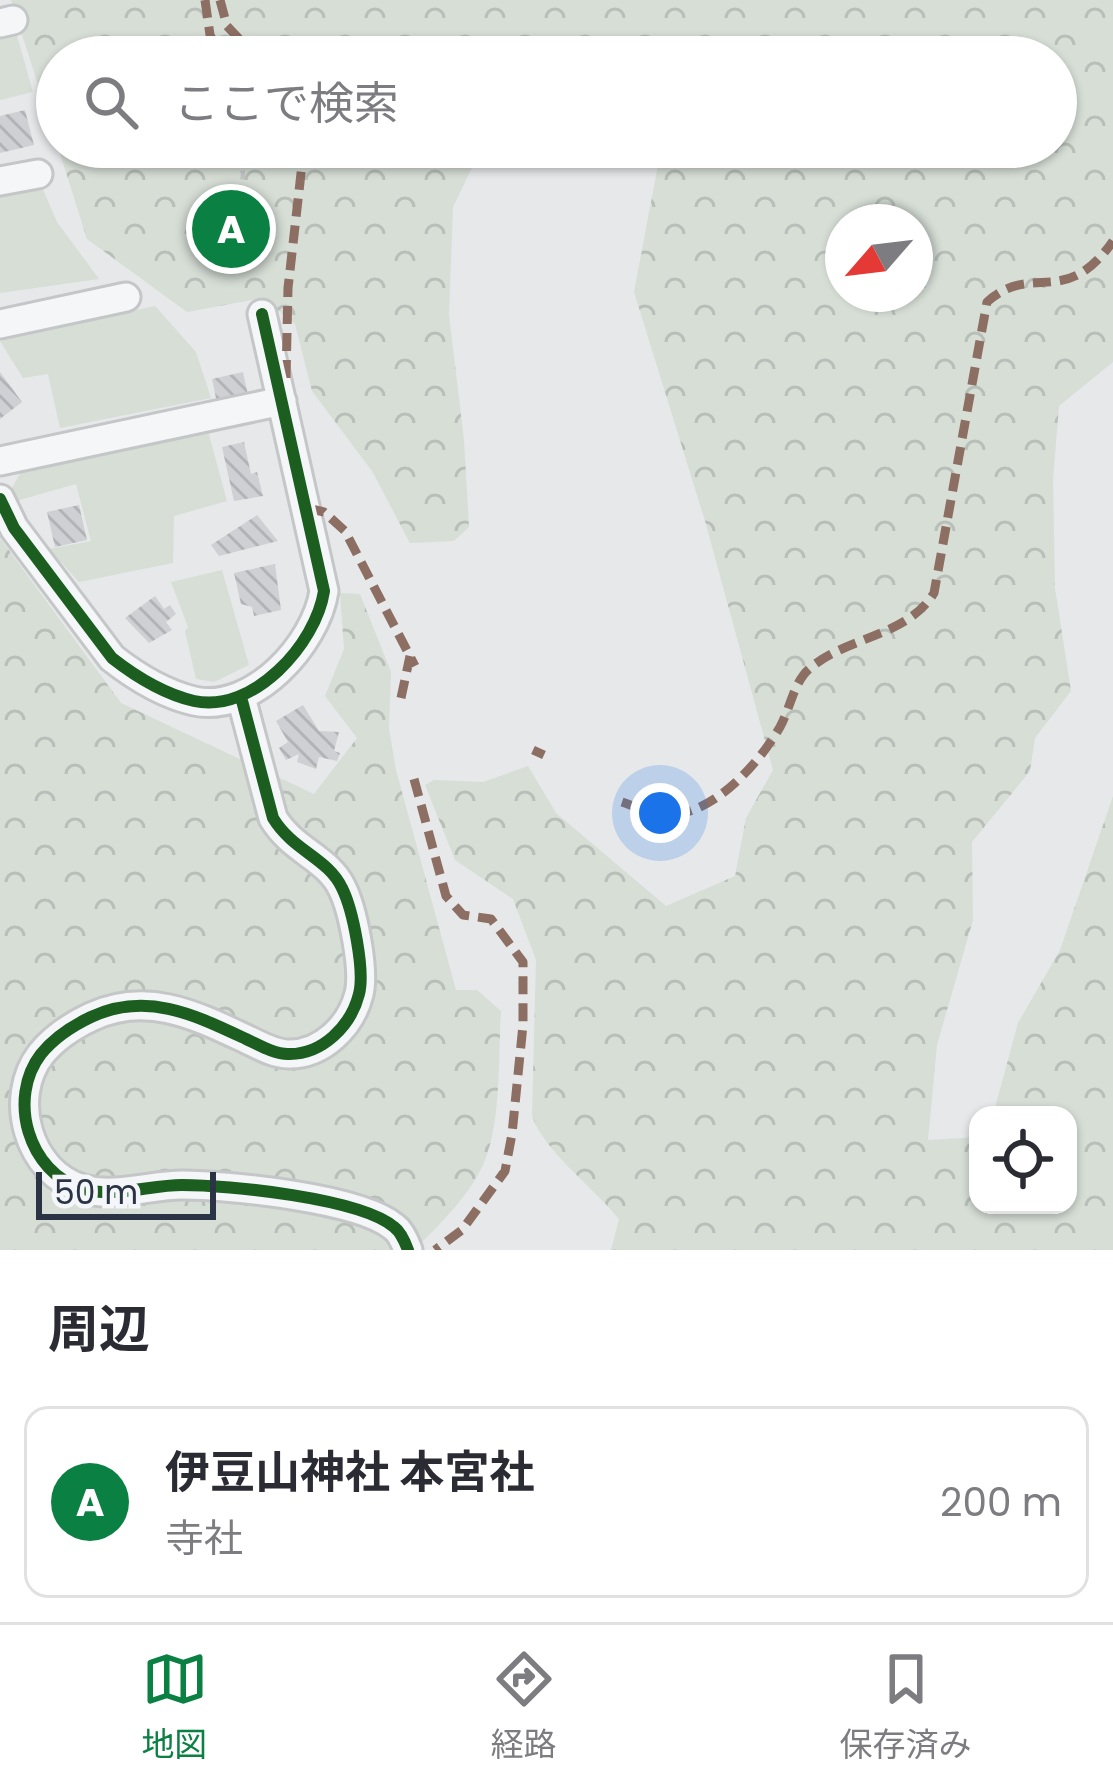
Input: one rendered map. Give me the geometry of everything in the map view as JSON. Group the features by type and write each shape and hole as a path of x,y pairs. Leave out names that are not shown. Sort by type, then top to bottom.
{"street":[{"path":"0,181 38,174"},
{"path":"0,324 126,297"},
{"path":"0,499 14,528 112,658 131,673 194,701 219,703 241,697 283,666 309,637 324,591 262,314"},
{"path":"0,461 282,401"},
{"path":"241,697 273,818 284,836 327,867 342,886 351,916 360,991 350,1016 315,1050 287,1054 179,1008 122,1006 97,1014 70,1028 38,1057 24,1102 27,1130 37,1153 57,1174 82,1189 112,1192 176,1184 280,1193 380,1219 395,1227 408,1250"}],"path":[{"path":"238,196 243,168"}],"green space":[{"path":"11,0 1113,0 1113,362 1059,406 1053,480 1055,588 1071,691 1035,738 1030,771 972,842 973,920 937,1045 928,1140 969,1138 969,1214 1077,1214 1077,1106 995,1106 1018,1023 1060,950 1113,796 1113,1250 611,1250 619,1219 538,1129 532,1116 536,960 513,899 455,860 425,785 434,780 483,782 528,766 556,813 666,906 735,876 746,818 773,770 705,521 634,292 657,168 1077,168 1077,36 36,36 36,78"},
{"path":"15,29 33,92 0,100 0,33"},
{"path":"65,168 472,168 453,207 449,315 469,527 454,541 410,543 372,471 312,391 295,324 263,298 187,312 87,239"},
{"path":"41,185 57,222 99,279 0,293 0,193"},
{"path":"155,306 196,352 211,398 60,428 48,374 23,378 0,341"},
{"path":"208,431 227,501 174,516 173,563 79,582 49,549 91,541 76,484 16,501 11,490 22,470"},
{"path":"0,538 121,703 314,794 357,738 325,696 344,649 340,593 360,594 391,672 389,729 396,770 456,990 477,990 501,1011 496,1114 488,1153 462,1199 422,1242 424,1250 0,1250"},
{"path":"222,570 249,665 214,682 196,679 188,627 171,582"}],"building":[{"path":"25,110 34,145 0,153 0,116"},
{"path":"221,220 239,225 235,241 217,237"},
{"path":"0,372 22,402 0,419"},
{"path":"243,372 248,395 217,403 212,379"},
{"path":"244,442 251,474 257,472 263,496 234,501 222,447"},
{"path":"79,505 87,540 55,547 47,512"},
{"path":"257,515 278,541 219,556 211,545"},
{"path":"275,564 281,610 254,616 252,607 241,604 234,573"},
{"path":"155,596 164,609 170,605 176,614 166,622 172,630 149,643 125,618"},
{"path":"303,705 319,731 339,732 334,751 340,753 337,761 319,757 316,769 297,762 299,754 286,760 279,748 288,742 276,721"}],"marked path":[{"path":"205,0 211,36"},
{"path":"220,0 227,26 236,36"},
{"path":"286,378 288,288 302,168"},
{"path":"622,802 654,813 677,814 713,800 745,773 770,742 809,669 841,649 893,628 922,608 934,593 987,302 1019,285 1080,274 1113,241"},
{"path":"307,508 324,512 345,531 415,666"},
{"path":"401,698 410,656"},
{"path":"533,750 544,755"},
{"path":"414,779 446,896 463,915 491,919 523,962 523,1025 505,1171 462,1230 435,1250"}],"cycle path":[{"path":"0,499 14,528 121,665 161,689 194,701 238,697 259,686 295,653 319,611 324,591 262,314"},
{"path":"241,697 273,818 290,839 328,869 346,898 360,971 355,1006 323,1044 288,1054 170,1009 132,1006 91,1017 52,1043 31,1072 25,1091 29,1132 48,1167 83,1189 203,1186 324,1201 377,1217 396,1229 408,1250"}],"place":[{"name":"伊豆山神社 本宮社","path":"231,229"}]}
